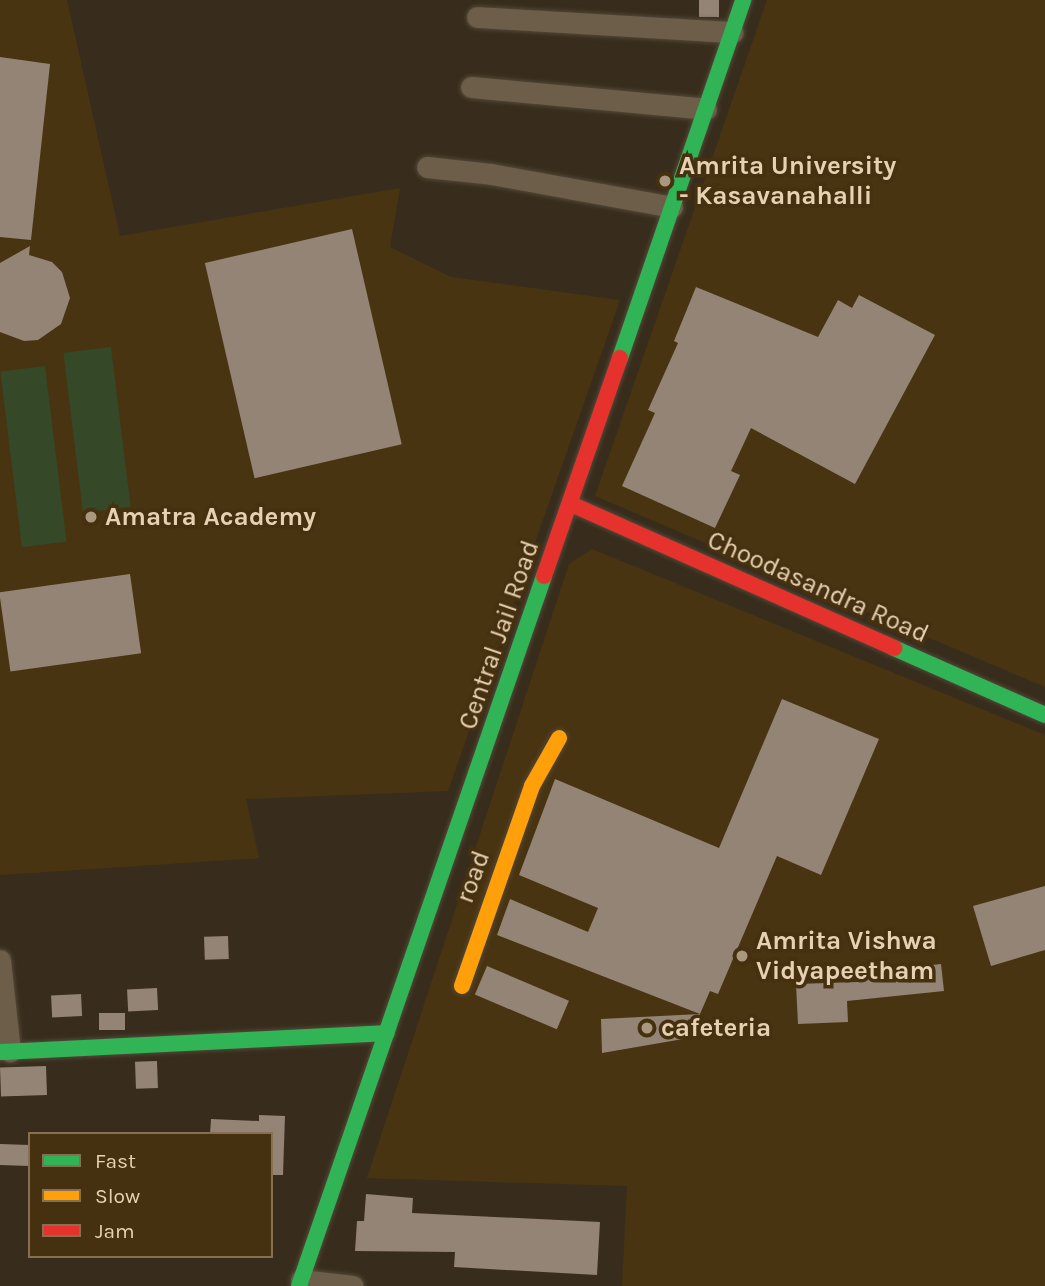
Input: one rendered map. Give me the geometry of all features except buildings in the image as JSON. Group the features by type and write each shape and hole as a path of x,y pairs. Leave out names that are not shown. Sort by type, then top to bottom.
{"main road":[{"name":"Central Jail Road","path":"300,1283 743,0"},
{"name":"Choodasandra Road","path":"571,504 1045,715"},
{"name":"road","path":"462,986 532,786 559,738"},
{"path":"5,1052 387,1033"}],"street":[{"path":"477,17 733,32"},
{"path":"471,87 706,109"},
{"path":"427,167 491,174 672,207"},
{"path":"0,960 5,1052"},
{"path":"300,1283 353,1286"}],"shaded area":[{"path":"0,0 67,0 120,236 400,188 390,247 451,277 620,300 448,791 246,799 259,858 0,875"},
{"path":"767,0 1045,0 1045,687 595,496"},
{"name":"Amrita Vishwa Vidyapeetham","path":"592,549 1045,735 1045,1286 622,1286 627,1186 367,1178 569,564"}],"green space":[{"path":"111,347 131,507 83,513 63,353"},
{"path":"45,366 67,542 22,547 0,371"}],"traffic: fast":[{"path":"620,358 743,0"},
{"path":"299,1286 544,576"},
{"path":"894,648 1045,715"},
{"path":"0,1052 387,1033"}],"traffic: slow":[{"path":"462,986 532,786 559,738"}],"traffic: jam":[{"path":"544,576 620,358"},
{"path":"571,504 894,648"}],"place":[{"name":"Amrita University - Kasavanahalli","path":"665,181"},
{"name":"Amatra Academy","path":"91,517"},
{"name":"Amrita Vishwa Vidyapeetham","path":"742,956"},
{"name":"cafeteria","path":"647,1028"}]}
